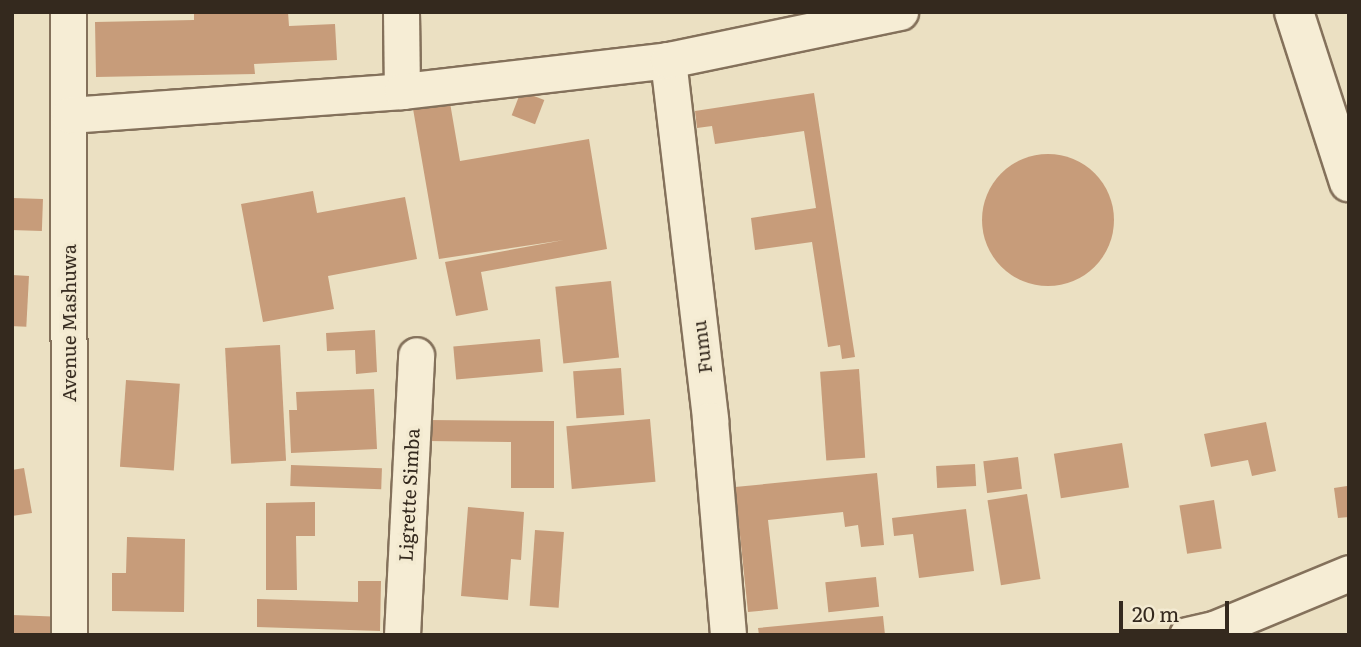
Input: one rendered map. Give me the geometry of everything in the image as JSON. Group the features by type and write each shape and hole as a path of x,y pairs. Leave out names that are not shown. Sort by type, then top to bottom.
{"main road":[{"path":"1294,12 1349,182"}],"street":[{"name":"Avenue Mashuwa","path":"68,12 69,635"},
{"path":"401,12 402,91"},
{"path":"69,115 402,91 668,60 900,12"},
{"name":"Fumu","path":"668,60 710,420 728,635"},
{"name":"Ligrette Simba","path":"402,635 416,355"},
{"path":"1187,635 1214,629 1349,573"}],"building":[{"path":"194,12 288,12 289,26 335,24 337,60 254,64 255,74 96,77 95,22 194,20"},
{"path":"521,91 544,100 535,124 512,115"},
{"path":"814,93 855,357 842,359 840,345 828,347 812,242 755,250 751,218 816,208 804,131 715,144 712,126 697,128 695,111"},
{"path":"449,97 460,161 589,139 607,249 481,272 488,310 456,316 445,262 564,240 439,259 412,103"},
{"path":"1048,154 1073,159 1095,173 1109,195 1114,220 1109,245 1095,267 1073,281 1048,286 1023,281 1001,267 987,245 982,220 987,195 1001,173 1023,159"},
{"path":"313,191 317,213 405,197 417,259 328,276 334,309 263,322 241,204"},
{"path":"12,198 43,199 42,231 12,230"},
{"path":"12,275 29,276 26,327 12,326"},
{"path":"611,281 619,358 563,363 555,287"},
{"path":"375,330 377,372 356,374 355,350 327,351 326,333"},
{"path":"540,339 543,372 456,379 453,347"},
{"path":"280,345 286,461 231,464 225,348"},
{"path":"621,368 624,415 576,418 573,371"},
{"path":"859,369 865,458 826,461 820,372"},
{"path":"126,380 180,384 174,471 120,467"},
{"path":"374,389 377,449 291,453 289,410 297,410 296,392"},
{"path":"650,419 655,482 572,489 566,426"},
{"path":"427,420 554,421 554,488 511,488 511,442 427,441"},
{"path":"1266,422 1276,471 1252,476 1248,460 1211,467 1204,434"},
{"path":"1122,443 1129,487 1061,498 1054,454"},
{"path":"1018,457 1022,489 987,493 983,461"},
{"path":"975,464 976,486 937,488 936,466"},
{"path":"291,465 382,468 381,489 290,486"},
{"path":"24,468 32,513 12,516 12,470"},
{"path":"877,473 884,545 861,547 858,525 845,527 843,512 768,520 778,609 748,612 735,487"},
{"path":"1347,486 1349,517 1338,518 1334,488"},
{"path":"1027,494 1040,579 1001,585 987,500"},
{"path":"1214,500 1222,548 1187,554 1179,505"},
{"path":"315,502 315,536 296,536 297,590 266,590 266,503"},
{"path":"468,507 524,512 521,560 511,559 508,600 461,596"},
{"path":"966,509 974,571 919,578 913,534 894,536 892,518"},
{"path":"535,530 564,532 559,608 530,606"},
{"path":"127,537 185,539 184,612 112,611 112,573 126,573"},
{"path":"876,577 879,607 828,612 825,582"},
{"path":"358,581 381,581 380,631 257,627 257,599 358,602"},
{"path":"12,615 59,617 58,635 12,635"},
{"path":"883,616 885,635 759,635 758,628"}]}
